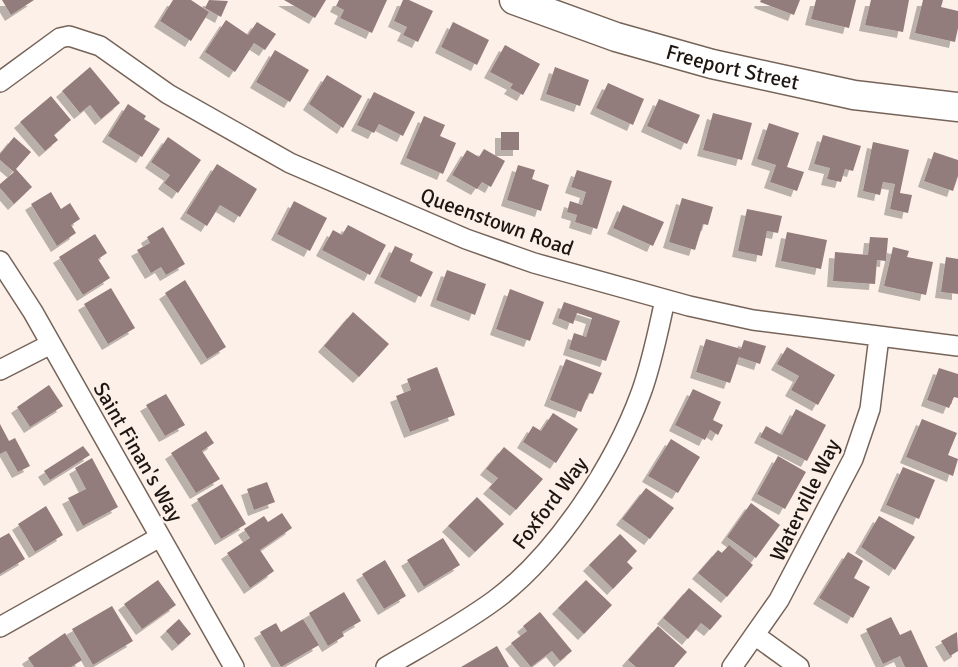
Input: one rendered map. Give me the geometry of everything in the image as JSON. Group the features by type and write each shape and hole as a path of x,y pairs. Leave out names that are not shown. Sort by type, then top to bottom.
{"main road":[{"name":"Freeport Street","path":"514,0 617,37 712,64 854,95 958,107"}],"street":[{"name":"Queenstown Road","path":"0,82 60,38 69,36 100,46 168,94 268,153 380,204 534,263 665,300 753,320 958,346"},
{"name":"Saint Finan's Way","path":"0,261 33,312 234,667"},
{"name":"Foxford Way","path":"386,667 494,600 528,570 558,536 598,479 622,438 647,375 665,300"},
{"name":"Waterville Way","path":"732,667 779,600 853,459 870,409 879,337"},
{"path":"0,370 51,344"},
{"path":"0,626 160,537"},
{"path":"756,636 799,667"}],"building":[{"path":"2,0 34,0 11,15"},
{"path":"173,0 191,0 209,12 191,41 160,21"},
{"path":"209,0 228,1 221,17 205,8"},
{"path":"284,0 326,0 315,18"},
{"path":"339,0 387,0 372,33 340,18 344,10 336,6"},
{"path":"403,0 433,11 418,42 403,35 407,27 394,21"},
{"path":"800,0 794,15 760,2"},
{"path":"816,0 856,0 849,28 811,19"},
{"path":"871,0 909,0 903,32 865,25"},
{"path":"923,0 943,0 941,7 958,11 955,42 915,33"},
{"path":"226,20 248,35 257,22 276,34 265,50 254,43 235,72 205,52"},
{"path":"453,22 489,40 477,65 441,47"},
{"path":"505,45 540,64 523,95 510,88 513,84 490,72"},
{"path":"275,50 309,70 290,102 256,82"},
{"path":"90,67 120,103 101,119 90,105 80,113 62,91"},
{"path":"555,67 589,80 580,106 546,94"},
{"path":"327,75 362,96 343,128 309,104"},
{"path":"608,83 644,99 633,125 596,108"},
{"path":"374,92 415,112 403,136 379,124 374,133 357,125"},
{"path":"51,96 71,120 54,135 58,140 45,151 20,122"},
{"path":"659,99 700,115 687,144 647,126"},
{"path":"128,104 160,129 142,157 108,136"},
{"path":"713,113 752,123 742,160 703,150"},
{"path":"424,116 445,125 440,136 456,143 443,174 406,158"},
{"path":"769,123 799,133 787,167 804,172 797,191 770,182 776,165 757,159"},
{"path":"501,132 519,132 519,150 501,150"},
{"path":"823,135 861,146 853,171 845,169 841,182 827,179 830,168 814,164"},
{"path":"14,137 31,152 16,169 32,187 14,204 0,188 0,184 14,172 0,160 0,154"},
{"path":"168,137 201,160 178,193 164,183 170,175 151,162"},
{"path":"873,142 909,150 900,193 912,195 908,213 890,209 895,184 883,182 880,195 863,191"},
{"path":"484,149 505,161 491,187 482,182 477,189 452,175 467,150 479,157"},
{"path":"934,152 958,160 958,176 953,191 924,181"},
{"path":"217,164 257,189 240,217 220,205 207,226 186,213"},
{"path":"518,165 535,170 532,179 549,185 541,211 507,200"},
{"path":"577,170 612,181 597,229 575,222 577,215 567,212 570,201 582,205 586,192 571,187"},
{"path":"51,192 61,209 70,203 80,219 71,225 76,233 57,246 31,204"},
{"path":"682,198 713,207 708,225 703,224 695,250 669,242"},
{"path":"294,201 327,218 310,251 277,234"},
{"path":"623,205 664,222 653,246 613,228"},
{"path":"747,209 782,216 778,233 767,231 762,256 738,251"},
{"path":"348,225 386,245 370,275 322,250 333,230 342,235"},
{"path":"163,227 185,264 166,275 161,267 151,273 137,250 150,243 147,237"},
{"path":"787,232 827,240 821,269 781,261"},
{"path":"95,234 107,253 98,259 110,278 83,295 59,257"},
{"path":"870,237 888,238 886,261 877,260 875,284 833,281 835,252 868,255"},
{"path":"395,246 413,254 410,261 433,272 421,297 380,277"},
{"path":"893,247 909,251 907,257 933,262 926,295 884,286"},
{"path":"946,257 958,259 958,294 941,292"},
{"path":"447,270 486,284 475,315 436,300"},
{"path":"185,280 226,347 207,359 165,293"},
{"path":"111,288 135,328 108,344 84,304"},
{"path":"510,289 544,302 530,341 496,329"},
{"path":"564,302 620,321 606,361 569,349 574,333 586,337 592,318 577,313 573,324 558,318"},
{"path":"353,312 389,344 359,377 324,346"},
{"path":"706,339 741,349 744,340 766,346 760,364 739,357 730,383 696,372"},
{"path":"787,347 835,375 818,405 791,390 799,376 777,364"},
{"path":"566,359 602,373 581,412 550,400"},
{"path":"437,367 455,415 410,432 396,396 411,390 407,379"},
{"path":"939,368 958,374 958,398 954,397 949,408 927,400"},
{"path":"49,385 63,406 30,427 17,407"},
{"path":"693,389 721,402 713,420 723,425 718,435 710,430 705,440 675,425"},
{"path":"166,394 185,425 165,436 146,405"},
{"path":"796,409 826,425 807,461 760,437 766,426 782,435"},
{"path":"553,413 578,429 556,463 523,442 533,426 541,431"},
{"path":"922,419 957,433 948,455 958,459 953,476 906,457"},
{"path":"0,424 9,441 15,438 30,466 18,472 6,451 0,454"},
{"path":"206,431 214,443 202,451 220,479 196,493 171,453"},
{"path":"671,439 700,457 678,493 648,476"},
{"path":"83,446 90,455 50,480 44,471"},
{"path":"504,447 543,479 516,510 489,488 498,478 486,469"},
{"path":"778,456 806,472 785,509 757,494"},
{"path":"92,458 118,507 83,526 68,498 86,489 75,468"},
{"path":"903,467 935,480 919,519 886,505"},
{"path":"267,482 275,502 254,510 247,489"},
{"path":"222,484 246,524 221,539 197,499"},
{"path":"646,488 674,508 650,539 622,519"},
{"path":"477,497 504,524 475,552 448,526"},
{"path":"751,503 780,525 756,558 727,537"},
{"path":"46,506 63,535 35,552 18,524"},
{"path":"282,513 292,528 260,550 274,571 250,588 227,553 250,538 244,529 264,516 268,522"},
{"path":"879,516 915,537 895,570 861,547"},
{"path":"9,533 25,559 0,574 0,538"},
{"path":"620,534 637,551 627,562 633,568 613,589 589,565"},
{"path":"443,538 460,565 424,587 407,560"},
{"path":"729,545 753,565 727,597 698,573 718,550 722,553"},
{"path":"848,552 863,561 854,578 870,587 853,618 819,598"},
{"path":"385,560 406,596 384,609 362,574"},
{"path":"158,580 176,605 142,629 124,604"},
{"path":"586,580 612,605 584,634 558,608"},
{"path":"689,588 722,616 710,630 701,623 688,639 663,618"},
{"path":"344,592 361,621 342,632 344,636 328,646 309,613"},
{"path":"112,606 133,641 93,665 72,629"},
{"path":"540,612 572,651 560,661 552,651 531,667 511,643 527,631 523,626"},
{"path":"891,617 900,635 911,630 928,667 905,667 900,656 883,664 866,629"},
{"path":"179,619 191,634 178,645 166,631"},
{"path":"303,619 319,645 281,667 260,632 276,623 281,632"},
{"path":"658,626 687,652 674,667 636,667 628,660"},
{"path":"957,632 958,651 950,656 941,641"},
{"path":"65,633 82,660 71,667 34,667 28,658"},
{"path":"497,646 509,667 461,667"}]}
